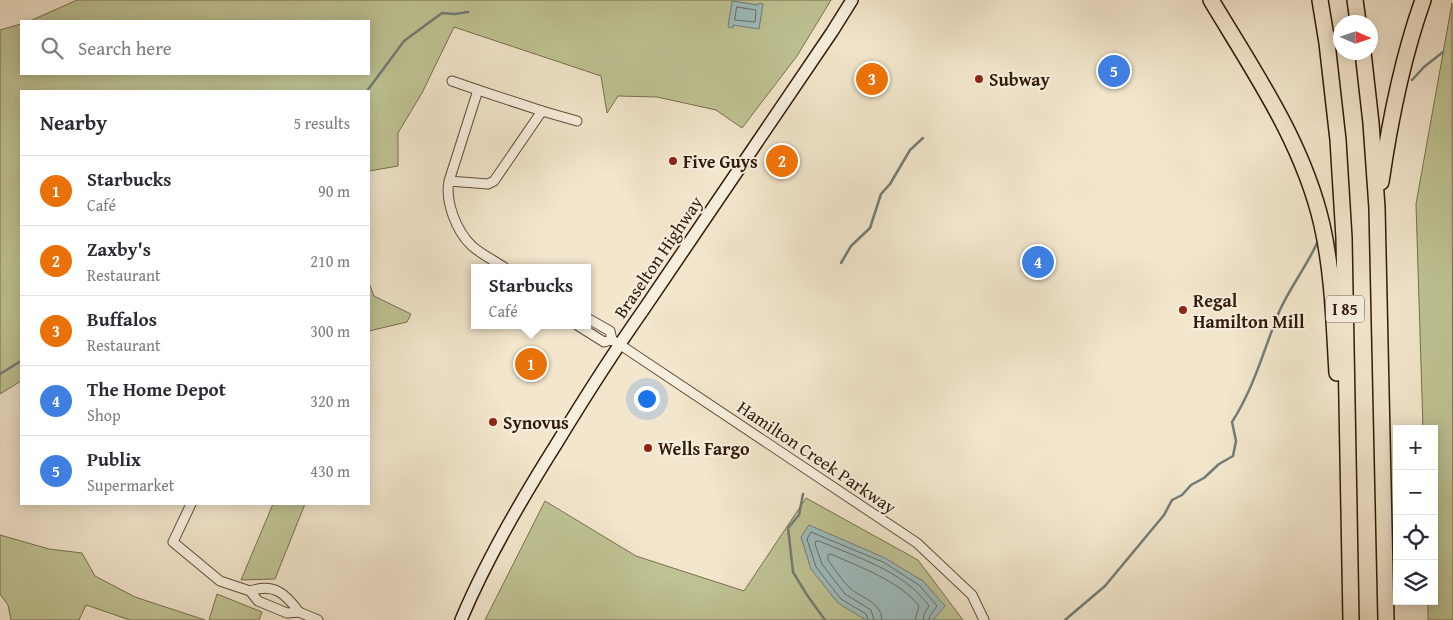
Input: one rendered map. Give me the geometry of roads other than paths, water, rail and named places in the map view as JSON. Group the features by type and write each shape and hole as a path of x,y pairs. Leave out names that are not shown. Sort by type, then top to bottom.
{"highway":[{"path":"1211,0 1283,119 1307,176 1322,224 1331,282 1338,388 1349,494"},
{"name":"I 85","path":"1320,0 1338,140 1344,238 1351,620"},
{"path":"1355,0 1357,15"},
{"path":"1377,208 1395,98 1414,25 1423,0"},
{"name":"I 85","path":"1364,60 1371,123 1377,208 1386,620"}],"main road":[{"name":"Braselton Highway","path":"461,620 473,591 505,530 616,342 644,309 852,0"}],"street":[{"path":"452,81 577,121"},
{"path":"478,90 449,181 448,190 453,218 471,245 499,264"},
{"path":"449,181 488,184 494,181 542,111"},
{"name":"Hamilton Creek Parkway","path":"591,320 610,332 616,342 917,543 972,595 984,620"},
{"name":"Hamilton Creek Parkway","path":"583,329 604,342 616,342"},
{"path":"191,505 173,542 220,581 250,591 258,601 287,613 298,612 318,620"},
{"path":"250,591 260,588 281,592 289,598 298,612"}],"water":[{"path":"732,1 763,4 759,29 733,25 733,28 728,27"},
{"path":"809,525 885,558 923,581 945,606 933,620 866,620 838,603 811,569 801,537"}],"waterway":[{"path":"368,90 404,41 442,13 468,12"},
{"path":"1412,80 1424,67 1443,52"},
{"path":"841,263 851,246 870,228 881,194 890,184 910,150 923,138"},
{"path":"1065,620 1105,586 1164,515 1172,500 1182,495 1191,485 1204,478 1219,464 1233,456 1236,441 1232,422 1253,382 1279,312 1318,241"},
{"path":"0,374 20,362"},
{"path":"803,494 799,515 788,528 793,572 825,620"}],"place":[{"name":"Publix","path":"1114,71"},
{"name":"Buffalos","path":"872,79"},
{"name":"Subway","path":"979,79"},
{"name":"Five Guys","path":"673,161"},
{"name":"Zaxby's","path":"782,161"},
{"name":"The Home Depot","path":"1038,262"},
{"name":"Regal Hamilton Mill","path":"1183,310"},
{"name":"Starbucks","path":"531,364"},
{"name":"Synovus","path":"493,422"},
{"name":"Wells Fargo","path":"648,448"}]}
